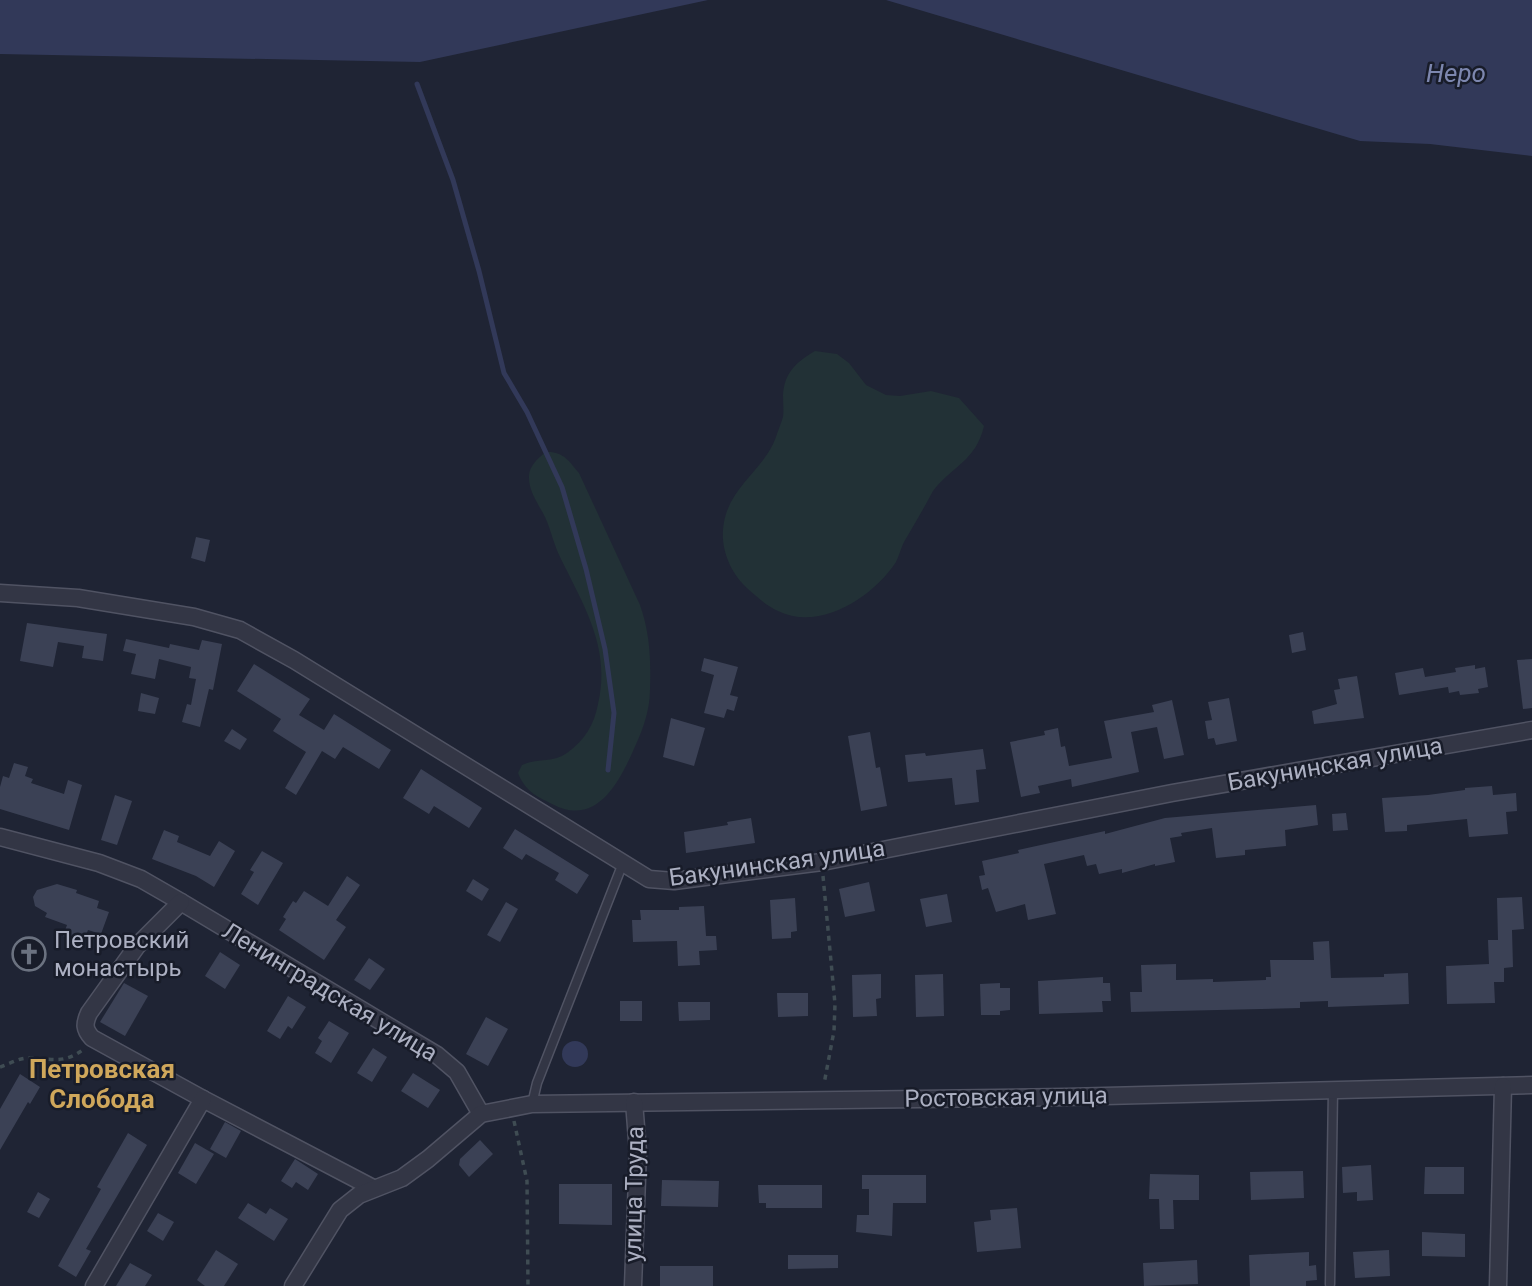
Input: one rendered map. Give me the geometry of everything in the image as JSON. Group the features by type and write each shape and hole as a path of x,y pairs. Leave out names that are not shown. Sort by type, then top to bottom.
{"street":[{"name":"Бакунинская улица","path":"0,593 78,598 194,617 240,630 294,660 649,879 674,881 822,862 1172,793 1532,730"},
{"name":"Ленинградская улица","path":"0,837 99,863 141,879 181,902 437,1055 457,1072 481,1114"},
{"path":"181,902 136,946 89,1013 85,1027 92,1038 373,1188"},
{"path":"1498,1286 1503,1086"},
{"name":"Ростовская улица","path":"481,1114 532,1104 1066,1097 1532,1086"},
{"path":"94,1286 203,1099"},
{"name":"улица Труда","path":"633,1286 638,1152 634,1102"},
{"path":"293,1286 348,1201 373,1188 402,1178 481,1114"}],"lane":[{"path":"532,1104 537,1083 623,863"},
{"path":"1330,1284 1333,1090"}],"path":[{"path":"822,862 835,1004 834,1031 822,1100"},
{"path":"0,1067 25,1058 51,1061 66,1059 83,1051 92,1038"},
{"path":"511,1108 527,1181 528,1286"}],"shaded area":[{"path":"815,351 837,354 849,363 866,385 886,395 900,396 931,391 959,398 984,426 969,455 933,491 904,542 896,562 886,575 844,608 811,617 778,611 742,583 727,559 723,531 733,498 771,449 783,417 784,388 789,375 802,359"},
{"path":"546,452 561,455 579,473 640,605 649,647 650,698 639,736 612,789 593,806 581,810 567,810 541,798 528,789 518,773 522,765 562,756 579,743 594,719 601,684 601,664 593,628 531,488 530,470"}],"water":[{"path":"0,0 708,0 420,62 0,54"},
{"name":"Неро","path":"886,0 1532,0 1532,156 1430,144 1360,141"},
{"path":"575,1041 584,1045 588,1054 584,1063 575,1067 566,1063 562,1054 566,1045"}],"building":[{"path":"196,537 210,540 205,562 191,558"},
{"path":"27,623 107,634 103,661 82,658 84,646 58,642 53,667 20,661"},
{"path":"1303,632 1306,650 1292,653 1289,635"},
{"path":"126,639 169,648 170,644 199,650 202,640 222,644 213,690 209,689 200,727 182,722 187,704 191,705 196,679 189,678 191,667 159,659 155,679 131,674 136,654 123,651"},
{"path":"704,658 738,667 730,695 738,697 734,711 727,709 724,718 704,713 714,675 701,671"},
{"path":"1532,659 1532,708 1523,709 1517,660"},
{"path":"254,664 310,699 299,715 324,730 334,714 391,750 379,769 343,747 335,759 322,751 296,795 285,788 306,752 273,731 281,719 237,691"},
{"path":"1475,665 1475,669 1485,667 1488,687 1478,689 1479,693 1449,693 1448,687 1399,695 1395,673 1423,668 1425,677 1456,672 1455,668"},
{"path":"1357,676 1364,718 1314,724 1312,711 1337,704 1334,690 1340,689 1338,679"},
{"path":"141,693 159,698 155,714 138,711"},
{"path":"1229,698 1237,741 1216,745 1214,738 1208,739 1205,721 1212,720 1208,702"},
{"path":"1172,700 1184,755 1164,759 1157,727 1131,732 1139,772 1072,787 1071,779 1038,786 1040,793 1021,797 1010,742 1045,735 1044,731 1058,728 1061,747 1065,746 1069,766 1112,758 1104,721 1154,712 1152,705"},
{"path":"671,718 705,728 694,766 663,757"},
{"path":"232,729 247,739 240,750 224,741"},
{"path":"870,732 876,768 880,767 887,806 861,811 848,736"},
{"path":"983,749 986,769 976,770 979,802 955,805 952,778 908,782 905,755 925,753 926,756"},
{"path":"14,763 28,767 25,776 33,779 31,783 64,794 68,780 82,785 69,830 0,809 3,776 9,778"},
{"path":"421,769 482,808 469,828 434,806 429,814 403,798"},
{"path":"1492,786 1493,795 1516,793 1517,811 1506,812 1508,834 1469,837 1467,819 1407,825 1407,831 1385,832 1382,798"},
{"path":"115,795 132,801 117,845 101,840"},
{"path":"1316,805 1318,825 1285,830 1286,846 1245,850 1245,855 1216,858 1212,828 1181,833 1182,836 1170,838 1175,862 1155,864 1122,873 1122,869 1099,874 1096,864 1087,866 1084,855 1044,864 1056,914 1028,920 1025,904 996,912 988,888 982,890 979,876 985,875 982,861 1019,853 1018,850 1105,831 1105,834 1165,818"},
{"path":"1346,813 1348,830 1333,831 1332,814"},
{"path":"751,818 755,843 686,853 684,832 728,825 727,822"},
{"path":"515,829 589,875 577,894 555,880 559,873 526,854 522,860 503,848"},
{"path":"164,830 179,836 177,842 210,856 219,841 235,851 214,887 196,876 152,859"},
{"path":"262,851 283,863 258,905 241,894 254,872 250,870"},
{"path":"347,876 360,885 336,920 346,927 324,960 279,930 293,901 296,903 304,891 328,906"},
{"path":"473,879 489,889 482,901 466,891"},
{"path":"869,882 875,911 845,917 839,889"},
{"path":"57,884 99,901 97,908 109,912 101,934 88,930 83,943 63,936 67,925 45,917 47,913 35,906 33,897 37,890"},
{"path":"947,894 952,922 926,927 920,899"},
{"path":"1522,897 1524,929 1512,930 1513,967 1504,968 1504,982 1494,982 1495,1003 1447,1004 1446,966 1489,964 1488,940 1498,940 1497,898"},
{"path":"795,898 797,931 791,932 791,938 772,939 770,900"},
{"path":"506,902 518,909 500,942 487,935"},
{"path":"704,906 706,936 716,936 717,950 699,951 700,965 678,966 677,941 633,942 632,920 641,920 640,910 679,910 679,907"},
{"path":"1329,941 1331,978 1384,977 1384,974 1408,973 1409,1004 1328,1007 1328,1001 1300,1002 1300,1008 1131,1012 1130,992 1142,992 1141,965 1176,964 1176,980 1266,980 1266,977 1271,977 1270,960 1314,960 1313,942"},
{"path":"220,952 240,965 225,989 205,976"},
{"path":"369,958 385,969 370,990 354,980"},
{"path":"881,974 881,998 876,999 877,1016 853,1017 852,975"},
{"path":"943,974 944,1016 916,1017 915,975"},
{"path":"1103,977 1103,983 1110,983 1111,1001 1102,1001 1103,1012 1039,1014 1038,981"},
{"path":"124,983 148,996 125,1036 100,1022"},
{"path":"1000,983 1000,988 1010,988 1010,1010 1000,1011 1000,1015 981,1015 980,984"},
{"path":"777,993 808,993 808,1016 778,1017"},
{"path":"288,996 306,1007 292,1029 288,1026 280,1039 267,1031"},
{"path":"620,1001 642,1001 642,1021 620,1021"},
{"path":"678,1002 710,1002 710,1020 679,1021"},
{"path":"486,1017 508,1029 488,1066 466,1054"},
{"path":"329,1021 349,1033 331,1063 315,1053 322,1041 318,1038"},
{"path":"373,1048 387,1057 372,1082 357,1073"},
{"path":"413,1073 440,1090 428,1108 401,1091"},
{"path":"20,1074 40,1087 0,1150 0,1109"},
{"path":"225,1122 241,1131 226,1158 210,1149"},
{"path":"128,1133 147,1145 86,1249 91,1251 76,1277 58,1266 101,1189 97,1187"},
{"path":"480,1140 493,1154 469,1177 459,1165 460,1159"},
{"path":"195,1143 214,1154 196,1184 178,1173"},
{"path":"295,1159 318,1174 308,1190 296,1182 292,1188 281,1181"},
{"path":"1371,1165 1373,1200 1357,1201 1357,1192 1343,1193 1342,1167"},
{"path":"1425,1167 1464,1167 1464,1194 1424,1194"},
{"path":"1303,1171 1304,1198 1251,1200 1250,1172"},
{"path":"1150,1174 1199,1175 1199,1200 1173,1200 1174,1229 1160,1229 1159,1199 1149,1199"},
{"path":"862,1175 926,1175 926,1203 893,1203 892,1236 856,1232 857,1215 869,1215 869,1189 862,1189"},
{"path":"662,1180 719,1181 718,1207 661,1206"},
{"path":"559,1184 612,1184 612,1225 559,1224"},
{"path":"758,1185 822,1185 822,1208 766,1208 766,1203 759,1203"},
{"path":"38,1192 50,1199 39,1218 27,1212"},
{"path":"248,1203 266,1214 270,1208 288,1219 274,1241 238,1218"},
{"path":"1017,1208 1021,1248 977,1252 974,1222 991,1220 990,1210"},
{"path":"158,1213 174,1222 163,1241 147,1231"},
{"path":"1422,1232 1465,1234 1465,1257 1422,1256"},
{"path":"216,1250 238,1264 224,1286 205,1286 197,1280"},
{"path":"1389,1250 1390,1276 1355,1278 1353,1252"},
{"path":"1309,1252 1309,1266 1316,1265 1317,1280 1306,1281 1306,1286 1250,1286 1249,1255"},
{"path":"788,1255 838,1255 838,1268 788,1269"},
{"path":"1197,1260 1198,1284 1144,1286 1143,1263"},
{"path":"130,1263 152,1275 145,1286 116,1286"},
{"path":"660,1266 713,1266 713,1286 660,1286"}],"waterway":[{"path":"417,84 453,180 504,373 527,412 562,487 586,569 605,649 614,713 608,770"}],"place":[{"name":"Петровский монастырь","path":"29,954"}],"district":[{"name":"Петровская Слобода","path":"102,1084"}]}
